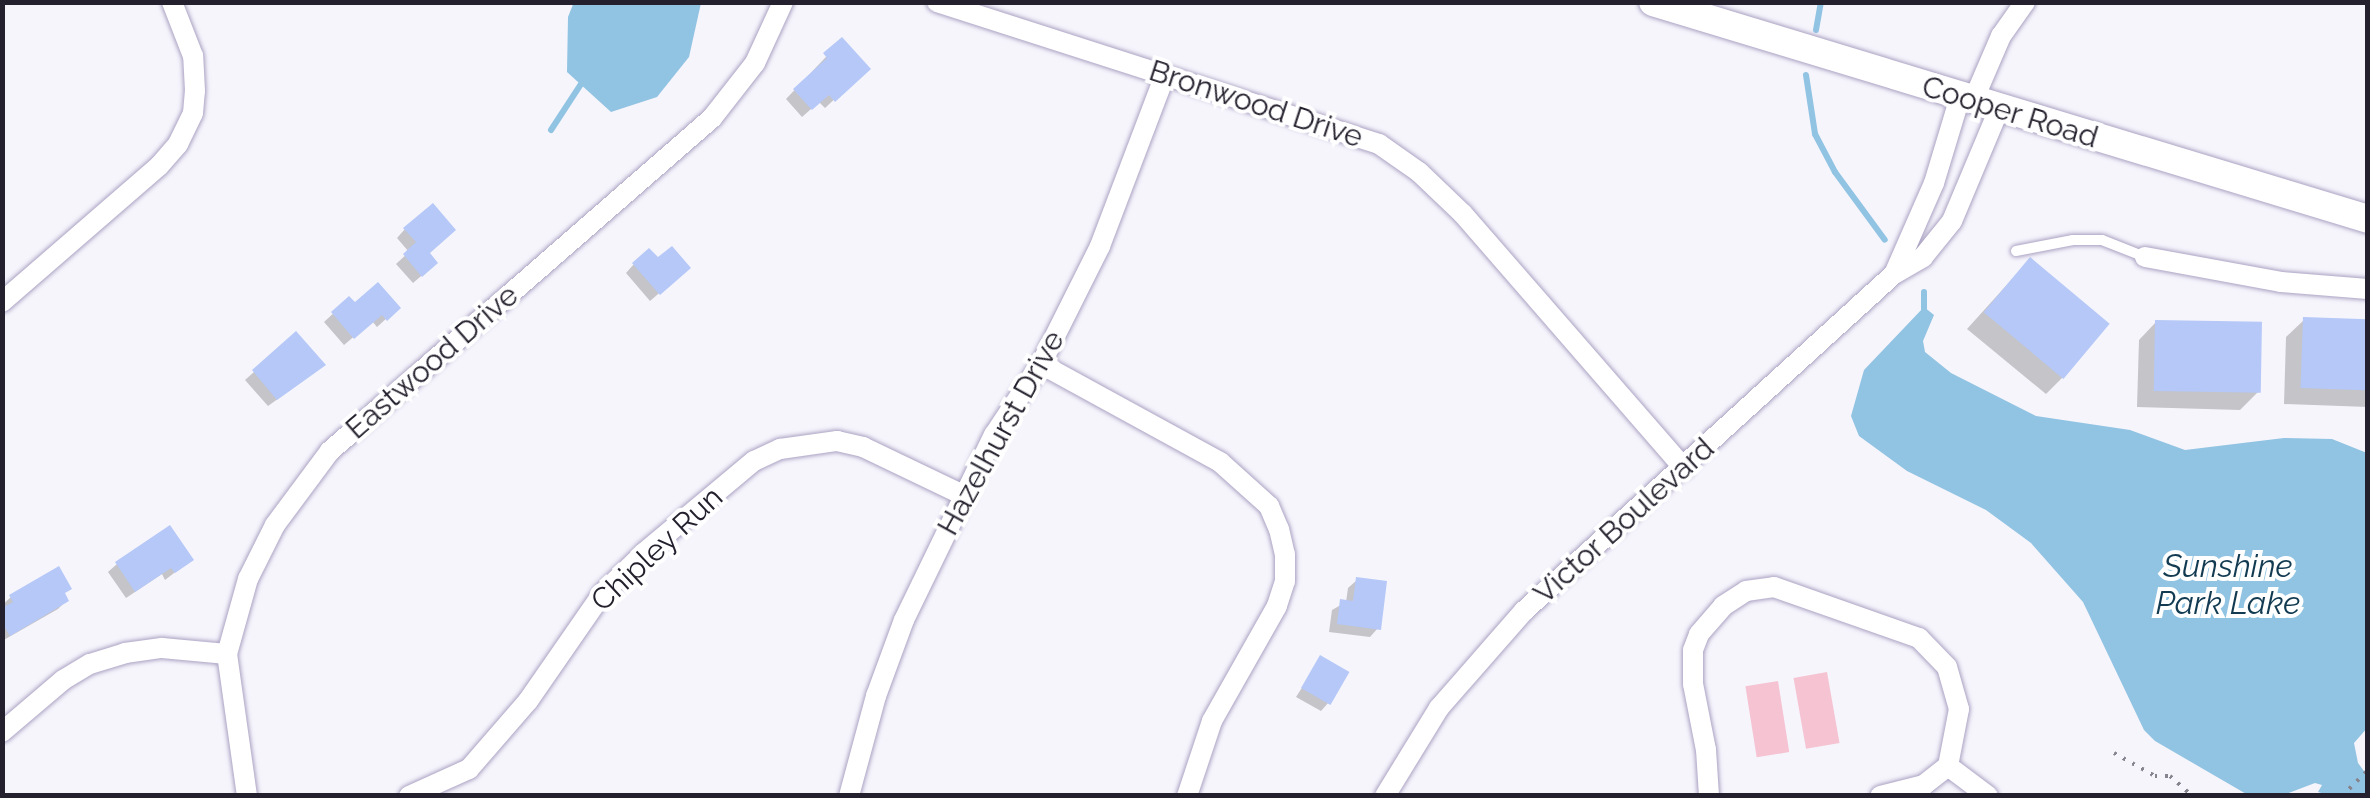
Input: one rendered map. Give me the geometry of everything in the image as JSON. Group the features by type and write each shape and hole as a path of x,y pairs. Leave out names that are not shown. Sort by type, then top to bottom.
{"street":[{"path":"2,302 159,166 178,144 193,113 195,91 193,56 172,2"},
{"name":"Eastwood Drive","path":"246,796 228,654 248,579 275,525 330,451 712,118 756,64 783,2"},
{"name":"Bronwood Drive","path":"937,2 1379,144 1418,172 1463,214 1684,468"},
{"path":"1977,102 2001,36 2026,2"},
{"name":"Cooper Road","path":"1666,4 2368,219"},
{"name":"Hazelhurst Drive","path":"849,796 876,696 904,620 994,435 1041,364 1100,246 1164,75"},
{"name":"Victor Boulevard","path":"1894,274 1934,183 1977,102"},
{"name":"Victor Boulevard","path":"1385,796 1439,708 1524,611 1894,274 1924,257 1952,221 1977,102"},
{"path":"2145,256 2281,282 2368,290"},
{"path":"1041,364 1220,462 1259,494 1279,529 1286,554 1285,581 1278,606 1212,721 1187,796"},
{"name":"Chipley Run","path":"409,796 469,769 528,701 602,594 644,552 754,461 780,449 836,441 862,447 964,496"},
{"path":"1709,796 1706,750 1692,684 1693,650 1699,634 1723,606 1746,592 1765,588 1786,589 1919,638 1937,654 1953,680 1959,709 1948,766 1924,785 1880,796"},
{"path":"2,732 63,680 90,664 125,652 162,648 228,654"},
{"path":"1948,766 1988,796"}],"lane":[{"path":"2016,251 2074,240 2102,240 2145,256"}],"path":[{"path":"2114,753 2152,775 2170,776 2192,796"},
{"path":"2342,796 2366,771"}],"shaded area":[{"path":"1827,672 1840,743 1806,749 1794,678"},
{"path":"1778,681 1789,752 1757,757 1745,686"}],"water":[{"path":"574,2 701,3 689,57 657,97 611,112 567,72 568,17"},
{"name":"Sunshine Park Lake","path":"1924,307 1934,315 1923,341 1925,352 1951,373 2036,416 2130,430 2185,450 2284,438 2332,439 2367,453 2368,727 2354,743 2358,763 2367,775 2367,795 2328,795 2318,792 2322,785 2315,783 2283,795 2248,795 2155,741 2144,730 2083,602 2031,543 1986,510 1907,471 1859,436 1851,416 1864,370"}],"building":[{"path":"842,37 871,69 835,102 829,95 812,110 793,89 827,58 823,53"},
{"path":"433,203 456,230 430,253 438,263 422,277 403,254 416,242 403,228"},
{"path":"672,246 691,268 660,295 632,263 649,248 658,257"},
{"path":"2030,257 2110,324 2063,379 1984,312"},
{"path":"378,282 401,308 387,321 382,315 354,339 331,312 349,296 355,302"},
{"path":"2303,317 2368,319 2365,390 2301,388"},
{"path":"2155,320 2262,322 2261,393 2154,391"},
{"path":"296,331 326,365 277,400 252,370"},
{"path":"170,525 194,560 175,573 171,568 135,592 115,562"},
{"path":"59,566 72,589 65,593 69,601 10,636 2,623 2,608 13,602 9,595"},
{"path":"1356,577 1387,581 1381,630 1337,624 1340,599 1353,601"},
{"path":"1320,655 1349,672 1330,705 1301,688"}],"waterway":[{"path":"1816,30 1821,2"},
{"path":"1806,75 1815,134 1835,172 1885,240"},
{"path":"551,130 583,81"},
{"path":"1924,292 1924,312"}]}
